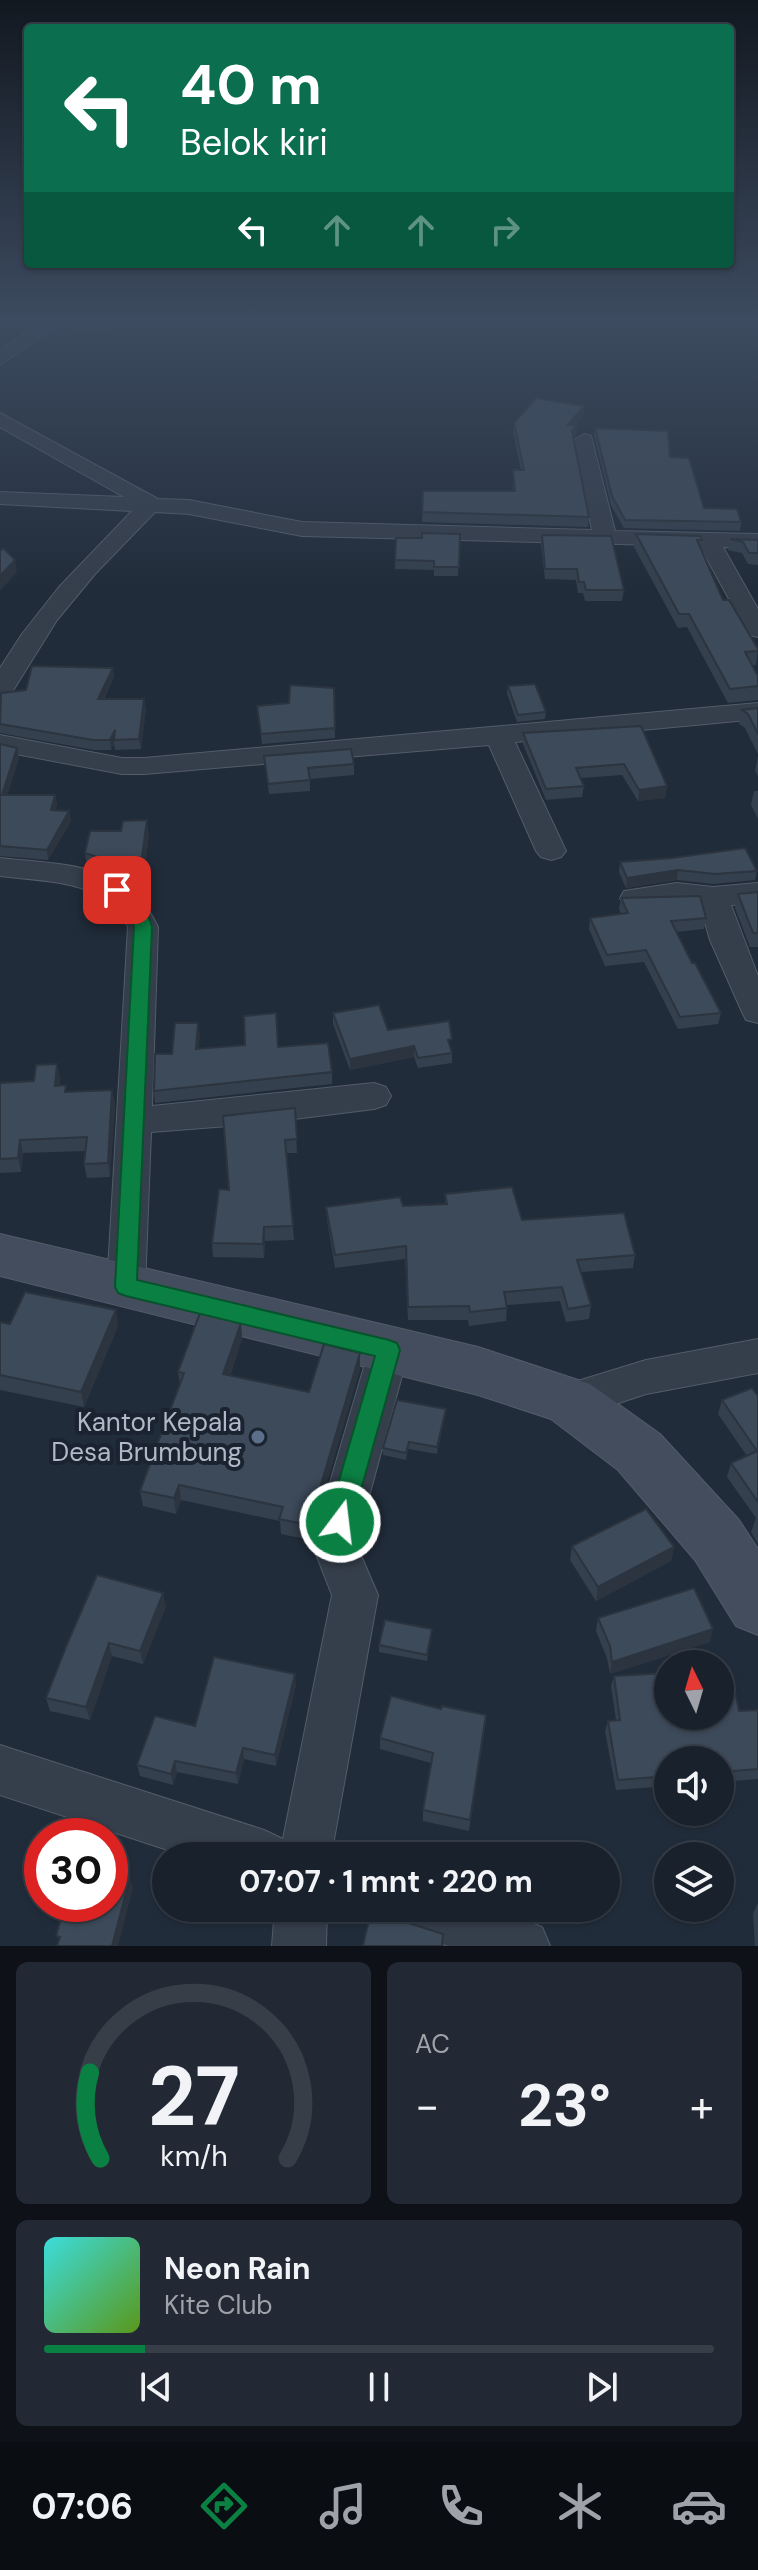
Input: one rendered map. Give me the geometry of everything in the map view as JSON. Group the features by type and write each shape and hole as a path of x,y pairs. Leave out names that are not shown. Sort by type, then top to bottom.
{"street":[{"path":"0,419 151,504"},
{"path":"584,440 605,537"},
{"path":"0,498 189,507 302,529 758,541"},
{"path":"0,692 15,660 50,611 90,565 151,504"},
{"path":"707,539 758,630"},
{"path":"0,743 122,766 144,766 758,711"},
{"path":"499,736 551,851"},
{"path":"0,867 87,881 117,890 139,913 143,927 126,1287"},
{"path":"635,898 677,893 713,897 758,893"},
{"path":"713,897 726,940 758,1012"},
{"path":"132,1121 254,1111 374,1096"},
{"path":"0,1255 478,1371 570,1401 639,1452 717,1540 758,1605"},
{"path":"308,1842 355,1595 334,1544 389,1350"},
{"path":"570,1401 646,1377 758,1356"},
{"path":"0,1770 221,1842"},
{"path":"299,1946 300,1922"},
{"path":"455,1922 523,1946"}],"building":[{"path":"526,410 581,410 568,425 577,426 572,431 589,517 422,512 423,491 515,491 513,470 524,470 514,423"},
{"path":"595,428 668,431 670,457 689,458 704,508 737,509 741,522 625,520 612,496"},
{"path":"422,533 460,534 459,567 434,567 434,561 395,560 396,538 422,538"},
{"path":"636,534 700,536 702,540 697,540 723,600 729,600 758,649 745,652 758,676 758,686 730,689 689,614 679,614"},
{"path":"542,535 611,536 624,590 586,590 584,582 579,582 577,569 545,569"},
{"path":"730,539 758,540 758,553 749,553 743,542"},
{"path":"3,548 15,560 0,576 0,551"},
{"path":"32,666 113,668 98,699 144,699 139,739 114,740 115,730 110,740 93,740 0,724 1,693 26,690"},
{"path":"535,684 546,712 518,715 508,686"},
{"path":"290,685 334,688 335,728 261,734 257,706 289,703"},
{"path":"758,708 758,734 748,714 742,710"},
{"path":"641,726 667,786 639,790 624,764 576,768 584,786 546,789 523,733"},
{"path":"0,744 17,748 2,795 55,795 51,810 69,811 47,850 0,846"},
{"path":"351,749 354,764 308,768 310,780 268,784 264,756"},
{"path":"147,820 142,857 104,859 85,853 90,831 121,831 123,821"},
{"path":"745,848 757,871 715,874 678,870 627,878 620,862 672,858"},
{"path":"758,892 758,933 753,933 738,894"},
{"path":"700,896 706,918 671,921 721,1013 680,1017 646,950 607,955 590,918 628,913 621,898"},
{"path":"379,1005 388,1030 449,1021 452,1039 448,1040 452,1053 418,1058 414,1046 350,1059 333,1013"},
{"path":"276,1013 278,1047 328,1043 332,1072 154,1091 155,1054 172,1054 175,1023 198,1023 196,1049 245,1045 244,1016"},
{"path":"57,1064 55,1086 66,1085 65,1092 112,1090 108,1163 84,1164 87,1137 20,1140 18,1158 0,1159 0,1083 34,1081 36,1065"},
{"path":"295,1108 297,1139 285,1140 293,1226 264,1227 263,1244 212,1243 219,1189 229,1190 223,1116"},
{"path":"512,1187 522,1220 624,1213 635,1255 577,1260 591,1305 568,1309 562,1287 504,1292 507,1308 470,1312 469,1306 408,1307 406,1246 335,1255 326,1207 400,1197 403,1206 447,1204 445,1194"},
{"path":"25,1292 116,1310 81,1392 0,1375 0,1322 10,1324"},
{"path":"200,1313 241,1323 223,1374 309,1392 324,1344 360,1353 309,1525 279,1519 283,1507 179,1485 174,1498 140,1491 184,1373 178,1372"},
{"path":"752,1388 758,1396 758,1502 731,1463 757,1451 722,1400"},
{"path":"397,1400 446,1409 437,1447 409,1442 406,1453 383,1448"},
{"path":"646,1509 674,1547 598,1587 572,1546"},
{"path":"97,1575 163,1593 140,1651 109,1643 86,1707 46,1698 68,1642"},
{"path":"694,1588 713,1629 612,1662 610,1646 598,1618"},
{"path":"385,1620 432,1629 427,1655 379,1645"},
{"path":"214,1657 295,1674 275,1755 243,1748 236,1773 175,1761 171,1774 137,1765 155,1716 195,1726"},
{"path":"654,1674 654,1730 734,1730 734,1686 739,1711 758,1710 758,1769 734,1771 734,1746 654,1746 654,1777 618,1780 608,1721 620,1720 614,1676"},
{"path":"391,1696 441,1709 442,1706 486,1715 470,1820 423,1810 433,1753 380,1738"},
{"path":"60,1922 118,1922 112,1946 57,1946 60,1937 56,1936"},
{"path":"368,1922 405,1922 443,1934 442,1946 363,1946"}],"place":[{"name":"Kantor Kepala Desa Brumbung","path":"258,1437"}],"route":[{"path":"117,890 139,913 143,927 126,1287 389,1350 340,1522"}]}
